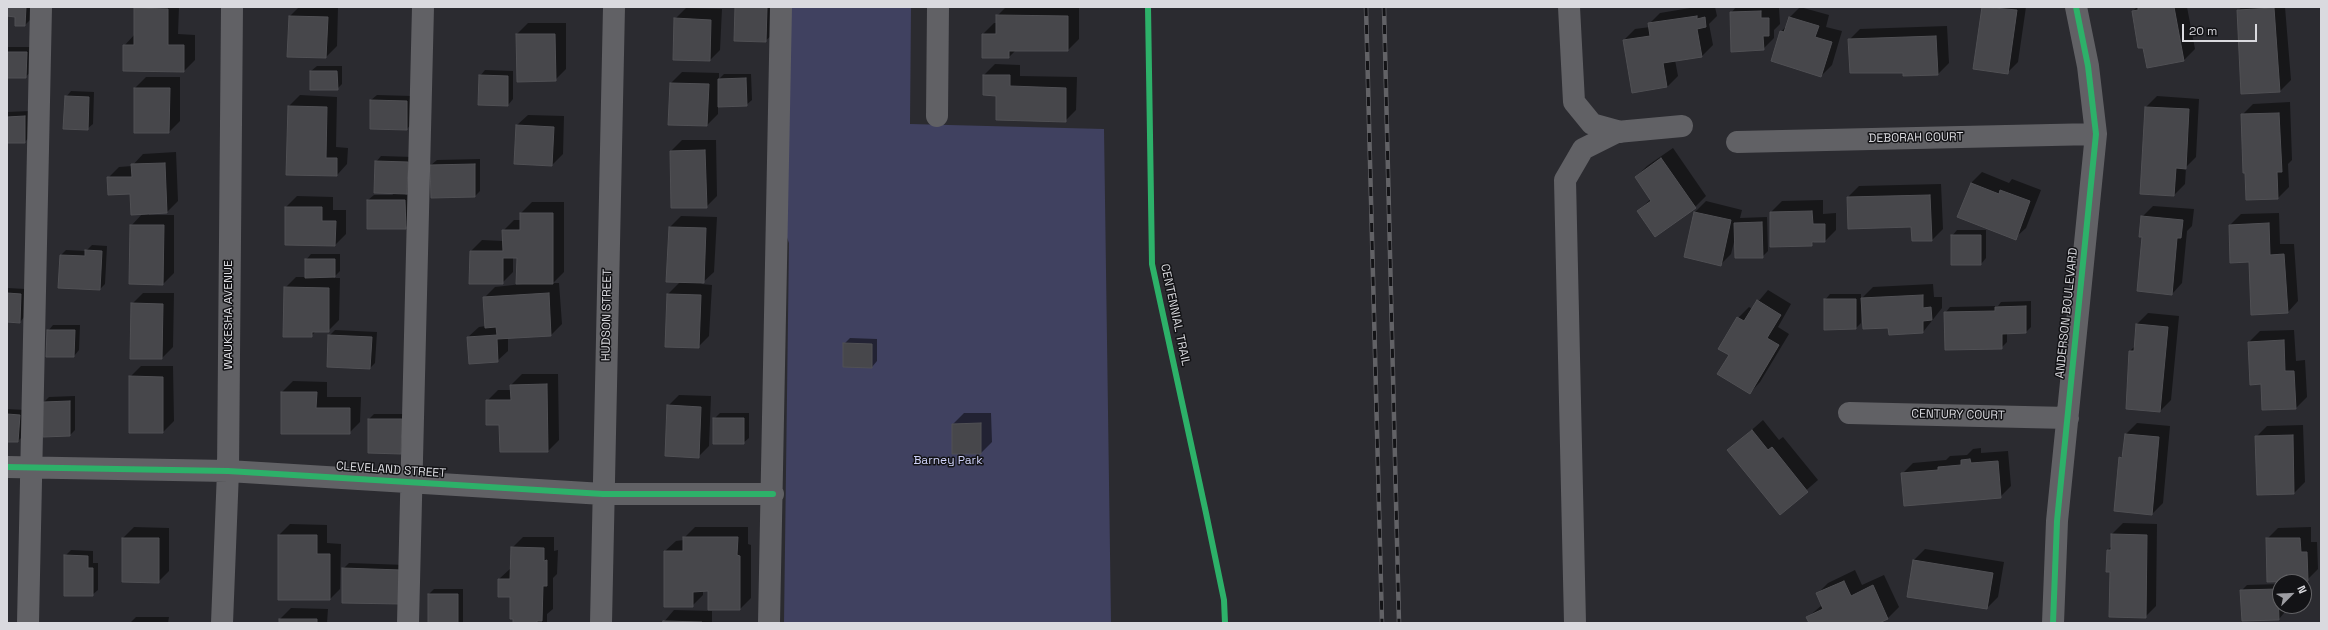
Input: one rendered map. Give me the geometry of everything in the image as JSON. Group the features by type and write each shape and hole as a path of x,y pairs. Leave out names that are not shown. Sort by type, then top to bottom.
{"street":[{"path":"28,623 41,7"},
{"name":"WAUKESHA AVENUE","path":"222,623 228,471 232,7"},
{"path":"408,623 423,7"},
{"name":"HUDSON STREET","path":"601,623 614,7"},
{"path":"769,623 773,494 781,7"},
{"path":"937,116 938,7"},
{"path":"1569,7 1574,102 1592,124 1621,132"},
{"name":"ANDERSON BOULEVARD","path":"2053,623 2057,521 2096,134 2088,66 2076,7"},
{"path":"1575,623 1565,180 1583,149 1621,132 1682,126"},
{"name":"DEBORAH COURT","path":"1737,142 2096,134"},
{"name":"CENTURY COURT","path":"1849,413 2068,418"},
{"name":"CLEVELAND STREET","path":"7,467 228,471 603,494 773,494"}],"green space":[{"name":"Barney Park","path":"786,7 911,7 910,124 1104,129 1111,623 784,623 789,243 783,226"}],"building":[{"path":"7,7 26,7 25,26 15,26 15,17 7,16"},
{"path":"735,7 767,8 766,42 734,41"},
{"path":"1982,7 2017,10 2008,74 1973,69"},
{"path":"2138,7 2174,7 2184,61 2147,68 2143,48 2138,48 2132,11 2138,10"},
{"path":"134,8 168,9 168,45 184,45 184,72 123,71 123,45 134,45"},
{"path":"2274,8 2280,92 2241,94 2237,10"},
{"path":"1761,11 1761,18 1769,18 1769,36 1763,36 1764,50 1731,52 1730,12"},
{"path":"996,15 1068,16 1068,51 1009,51 1009,58 982,58 982,34 996,34"},
{"path":"289,16 328,17 326,58 287,57"},
{"path":"1697,16 1697,19 1705,17 1706,27 1697,29 1702,57 1663,63 1667,87 1632,93 1623,40 1650,36 1648,23"},
{"path":"1789,17 1819,26 1815,37 1832,42 1821,77 1771,61 1780,31 1784,32"},
{"path":"674,18 711,20 710,61 673,60"},
{"path":"516,34 555,34 556,81 517,82"},
{"path":"1936,36 1938,75 1903,76 1903,73 1850,73 1848,39"},
{"path":"7,52 27,52 26,78 7,78"},
{"path":"310,71 337,71 338,90 310,90"},
{"path":"479,75 508,76 508,106 478,105"},
{"path":"983,75 1010,75 1010,86 1066,88 1066,122 996,120 996,96 983,95"},
{"path":"746,78 747,106 718,107 718,79"},
{"path":"670,83 709,84 707,126 668,125"},
{"path":"134,88 170,88 169,133 134,133"},
{"path":"65,96 89,97 88,130 63,129"},
{"path":"370,100 407,101 407,130 370,129"},
{"path":"288,106 327,107 326,158 337,158 337,176 286,175"},
{"path":"2145,107 2189,109 2186,169 2176,168 2174,196 2140,194"},
{"path":"2279,113 2282,172 2277,172 2278,199 2246,200 2245,173 2243,173 2241,114"},
{"path":"25,116 25,143 7,143 7,117"},
{"path":"516,125 554,127 552,166 514,164"},
{"path":"705,150 707,208 671,208 670,151"},
{"path":"1661,158 1696,208 1655,237 1637,211 1651,201 1635,177"},
{"path":"375,161 408,162 407,194 374,193"},
{"path":"165,163 167,213 131,215 130,194 108,195 107,177 132,177 131,164"},
{"path":"475,164 475,197 431,198 430,165"},
{"path":"1971,183 1999,194 2000,190 2030,201 2016,240 1957,217"},
{"path":"1930,195 1932,241 1912,241 1911,227 1848,229 1847,197"},
{"path":"367,200 405,200 406,229 367,229"},
{"path":"285,207 322,207 322,221 336,221 335,246 285,245"},
{"path":"1812,211 1813,224 1825,224 1825,242 1812,242 1812,246 1770,247 1770,212"},
{"path":"1694,212 1731,220 1721,266 1684,257"},
{"path":"520,213 553,213 553,284 516,284 517,258 503,258 503,284 469,284 470,251 503,251 502,230 520,230"},
{"path":"2141,216 2183,220 2181,238 2177,238 2172,295 2137,291 2142,237 2139,237"},
{"path":"1762,222 1763,258 1735,258 1734,223"},
{"path":"2269,223 2270,255 2284,254 2288,313 2251,315 2249,262 2230,263 2229,225"},
{"path":"130,225 164,225 163,285 129,284"},
{"path":"669,227 706,228 704,283 666,282"},
{"path":"1951,235 1981,235 1981,265 1951,265"},
{"path":"85,250 102,251 100,290 58,288 60,255 85,256"},
{"path":"305,259 335,259 335,277 305,278"},
{"path":"284,287 329,288 329,332 312,332 312,337 283,337"},
{"path":"7,293 21,294 20,323 7,322"},
{"path":"549,293 551,336 497,339 498,362 469,364 467,337 497,335 496,327 485,328 483,297"},
{"path":"667,294 701,295 699,348 665,347"},
{"path":"1923,295 1923,308 1931,307 1932,320 1923,321 1923,333 1889,335 1888,328 1863,329 1861,298"},
{"path":"1824,299 1856,299 1856,329 1824,330"},
{"path":"1757,300 1781,315 1767,338 1779,345 1750,394 1717,374 1729,355 1718,349 1737,317 1744,321"},
{"path":"131,303 163,304 162,359 130,359"},
{"path":"2026,306 2026,333 2002,334 2002,349 1945,350 1944,312 1995,311 1995,307"},
{"path":"2136,324 2168,327 2160,412 2126,409 2129,351 2134,351"},
{"path":"47,330 75,330 74,357 46,357"},
{"path":"328,335 372,337 370,369 327,367"},
{"path":"2284,340 2285,371 2294,371 2296,409 2262,410 2261,384 2250,385 2248,342"},
{"path":"843,343 872,344 872,368 843,367"},
{"path":"129,376 163,377 163,433 129,433"},
{"path":"547,384 548,452 500,452 499,425 486,425 486,400 511,400 510,385"},
{"path":"281,392 317,392 316,408 350,408 350,434 281,434"},
{"path":"70,401 70,436 43,437 43,402"},
{"path":"667,405 701,407 699,458 665,456"},
{"path":"7,414 20,415 18,442 7,442"},
{"path":"713,418 744,418 744,444 713,444"},
{"path":"368,419 402,419 401,454 368,453"},
{"path":"981,423 981,454 952,454 952,424"},
{"path":"1752,430 1768,450 1772,447 1808,492 1780,515 1727,450"},
{"path":"2125,434 2159,437 2152,515 2114,511 2119,457 2122,458"},
{"path":"2293,435 2294,494 2257,495 2255,436"},
{"path":"1970,459 1971,463 1998,461 2001,498 1904,506 1901,473 1938,470 1938,467 1961,465 1961,460"},
{"path":"2111,534 2147,535 2146,618 2109,617 2110,572 2106,572 2107,550 2111,550"},
{"path":"278,535 317,535 317,554 330,554 330,600 278,600"},
{"path":"683,537 738,537 737,555 740,556 740,610 708,610 708,591 693,592 693,607 664,607 664,551 683,551"},
{"path":"122,538 159,538 159,583 122,582"},
{"path":"2266,538 2300,538 2301,552 2307,552 2308,574 2272,574 2272,582 2267,582"},
{"path":"511,547 544,548 544,561 547,560 547,586 543,586 542,621 537,621 537,623 513,623 513,619 510,619 510,597 498,597 498,579 510,579"},
{"path":"64,555 88,556 88,568 93,568 93,596 64,596"},
{"path":"1913,560 1993,573 1987,609 1907,597"},
{"path":"342,568 401,570 401,604 342,603"},
{"path":"1844,581 1851,596 1873,585 1888,619 1879,623 1809,623 1806,617 1823,609 1816,593"},
{"path":"2272,589 2272,614 2279,614 2279,620 2242,621 2240,590"},
{"path":"428,594 458,594 458,623 428,623"},
{"path":"279,619 317,619 317,623 279,623"},
{"path":"663,621 702,622 702,623 662,623"}],"railway":[{"path":"1366,7 1382,623"},
{"path":"1384,7 1399,623"}],"cycle path":[{"name":"CENTENNIAL TRAIL","path":"1148,7 1152,264 1224,600 1225,623"},
{"path":"2053,623 2057,521 2096,134 2088,66 2076,7"},
{"path":"7,467 228,471 603,494 773,494"}]}
